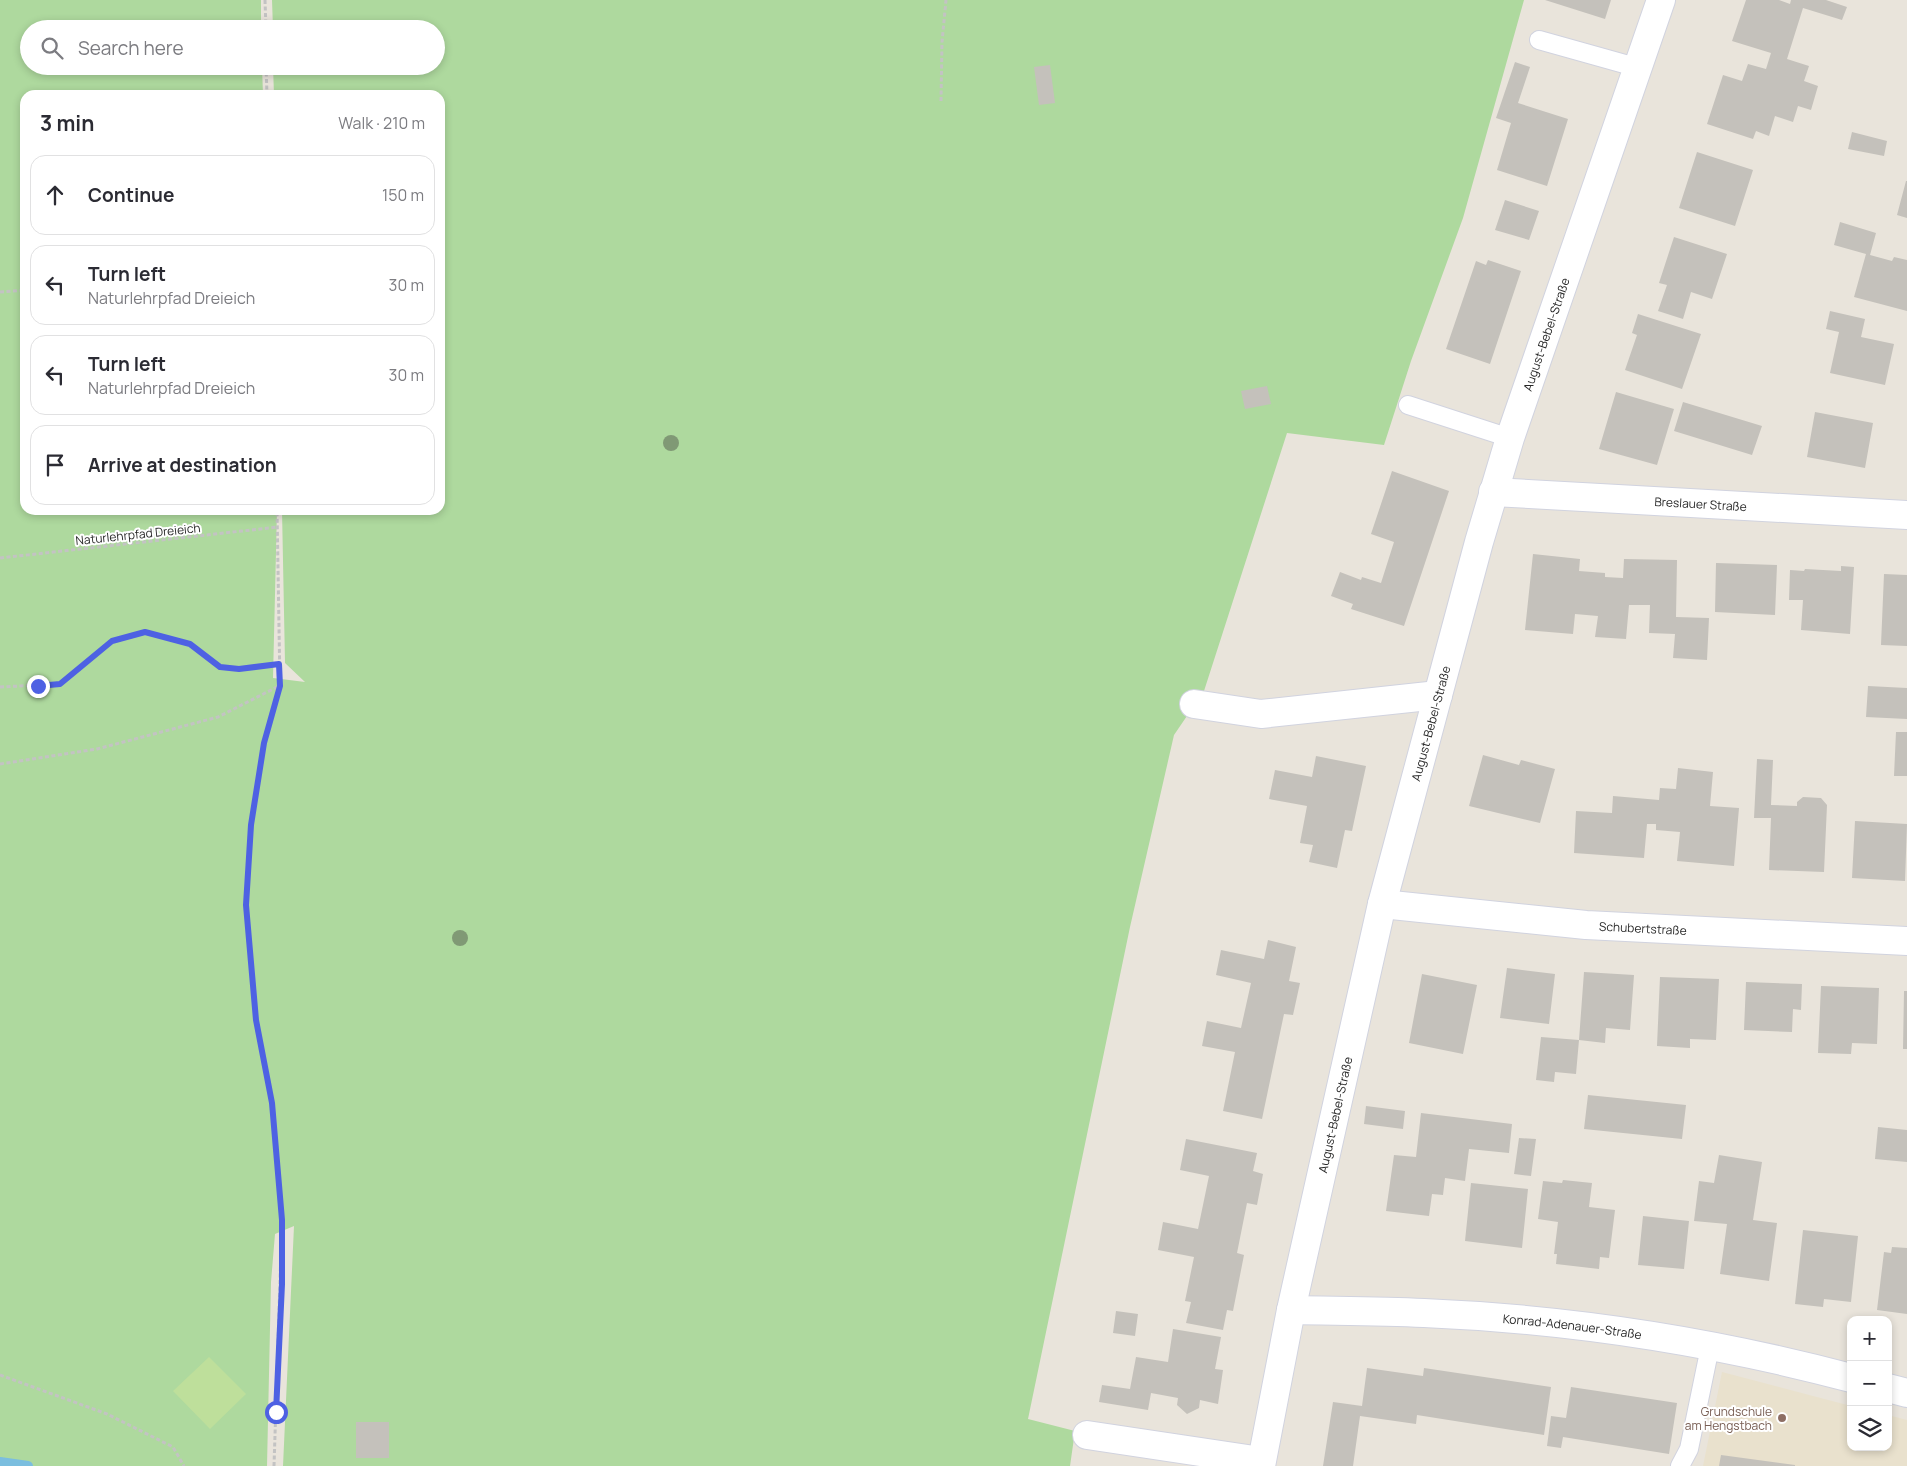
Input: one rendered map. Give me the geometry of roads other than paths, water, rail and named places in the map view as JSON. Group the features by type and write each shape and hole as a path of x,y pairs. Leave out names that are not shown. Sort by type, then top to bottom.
{"street":[{"name":"August-Bebel-Straße","path":"1087,1435 1261,1464 1291,1310 1382,904 1493,492 1661,0"},
{"name":"Breslauer Straße","path":"1493,492 1907,515"},
{"path":"1194,704 1260,714 1438,695"},
{"name":"Schubertstraße","path":"1382,904 1586,925 1907,941"},
{"name":"Konrad-Adenauer-Straße","path":"1291,1310 1425,1313 1624,1331 1710,1347 1847,1377"},
{"path":"1892,1389 1907,1393"}],"lane":[{"path":"1539,40 1639,68"},
{"path":"1408,405 1510,438"},
{"path":"1680,1466 1689,1449 1710,1347"}],"waterway":[{"path":"0,1462 28,1466"}],"place":[{"name":"Grundschule am Hengstbach","path":"1782,1418"}]}
